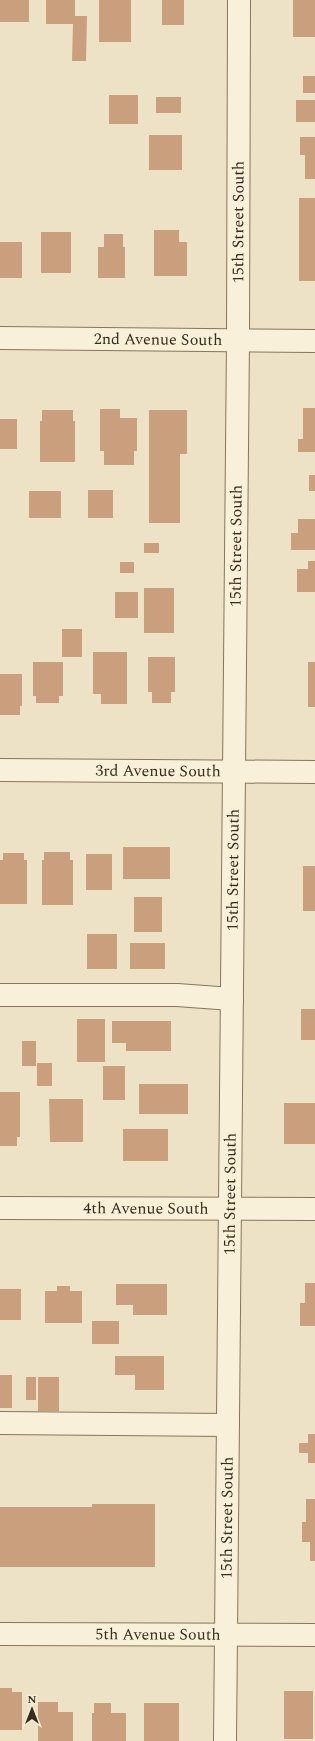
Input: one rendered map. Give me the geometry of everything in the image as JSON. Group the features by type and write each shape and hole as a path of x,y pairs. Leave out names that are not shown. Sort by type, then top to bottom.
{"street":[{"name":"15th Street South","path":"225,1741 238,341 239,0"},
{"name":"2nd Avenue South","path":"0,338 315,341"},
{"name":"3rd Avenue South","path":"0,770 315,772"},
{"path":"0,995 176,995 232,999"},
{"name":"4th Avenue South","path":"0,1208 315,1209"},
{"path":"0,1423 228,1425"},
{"name":"5th Avenue South","path":"0,1634 315,1635"}],"building":[{"path":"0,0 29,0 29,22 0,22"},
{"path":"46,0 75,0 75,16 87,16 86,61 72,61 73,24 46,24"},
{"path":"99,0 131,0 131,42 99,42"},
{"path":"162,0 184,0 184,25 162,25"},
{"path":"293,0 315,0 315,37 293,37"},
{"path":"303,76 315,76 315,93 303,93"},
{"path":"109,95 138,95 138,124 109,124"},
{"path":"156,97 181,97 181,113 156,113"},
{"path":"296,100 315,100 315,122 296,122"},
{"path":"149,135 182,135 182,170 149,170"},
{"path":"300,137 315,137 315,179 305,179 305,155 300,155"},
{"path":"299,198 315,198 315,281 299,281"},
{"path":"154,230 179,230 179,242 187,242 187,276 154,276"},
{"path":"41,232 71,232 71,273 41,273"},
{"path":"104,234 123,234 123,247 125,247 125,278 98,278 98,247 104,247"},
{"path":"0,242 22,242 22,278 0,278"},
{"path":"303,408 315,408 315,452 298,452 298,439 303,439"},
{"path":"100,409 120,409 120,418 137,418 137,451 134,451 134,465 104,465 104,451 100,451"},
{"path":"42,410 73,410 73,421 75,421 75,462 40,462 40,421 42,421"},
{"path":"149,410 187,410 187,454 180,454 180,523 149,523"},
{"path":"0,419 17,419 17,449 0,449"},
{"path":"309,475 315,475 315,491 309,491"},
{"path":"88,490 113,490 113,518 88,518"},
{"path":"29,491 61,491 61,518 29,518"},
{"path":"298,519 315,519 315,550 291,550 291,533 298,533"},
{"path":"144,543 159,543 159,553 144,553"},
{"path":"308,561 315,561 315,592 297,592 297,569 308,569"},
{"path":"120,562 134,562 134,573 120,573"},
{"path":"144,588 174,588 174,633 144,633"},
{"path":"115,592 138,592 138,618 115,618"},
{"path":"62,629 82,629 82,657 62,657"},
{"path":"93,652 127,652 127,704 101,704 101,694 93,694"},
{"path":"148,657 175,657 175,692 171,692 171,703 152,703 152,692 148,692"},
{"path":"33,662 63,662 63,696 59,696 59,703 36,703 36,696 33,696"},
{"path":"308,662 315,662 315,707 308,707"},
{"path":"0,674 22,674 22,706 20,706 20,715 0,715"},
{"path":"123,847 170,847 170,879 123,879"},
{"path":"44,852 70,852 70,860 73,860 73,905 42,905 42,860 44,860"},
{"path":"3,853 24,853 24,860 27,860 27,904 0,904 0,860 3,860"},
{"path":"86,854 112,854 112,890 86,890"},
{"path":"303,866 315,866 315,911 303,911"},
{"path":"134,897 162,897 162,932 134,932"},
{"path":"87,934 117,934 117,969 87,969"},
{"path":"130,943 165,943 165,969 130,969"},
{"path":"301,1009 315,1009 315,1040 301,1040"},
{"path":"77,1019 105,1019 105,1062 77,1062"},
{"path":"112,1021 171,1021 171,1051 126,1051 126,1043 112,1043"},
{"path":"22,1041 36,1041 36,1066 22,1066"},
{"path":"37,1063 52,1063 52,1086 37,1086"},
{"path":"103,1066 125,1066 125,1100 103,1100"},
{"path":"139,1084 188,1084 188,1114 139,1114"},
{"path":"0,1092 20,1092 20,1137 17,1137 17,1146 0,1146"},
{"path":"49,1099 83,1099 83,1142 50,1142"},
{"path":"284,1103 315,1103 315,1144 284,1144"},
{"path":"123,1129 168,1129 168,1161 123,1161"},
{"path":"305,1283 315,1283 315,1326 300,1326 300,1303 305,1303"},
{"path":"116,1284 167,1284 167,1315 133,1315 133,1305 116,1305"},
{"path":"57,1286 70,1286 70,1291 82,1291 82,1323 45,1323 45,1291 57,1291"},
{"path":"0,1289 21,1289 21,1320 0,1320"},
{"path":"92,1321 119,1321 119,1344 92,1344"},
{"path":"115,1356 164,1356 164,1390 135,1390 135,1375 115,1375"},
{"path":"0,1375 12,1375 12,1408 0,1408"},
{"path":"26,1377 36,1377 36,1400 26,1400"},
{"path":"38,1377 59,1377 59,1411 38,1411"},
{"path":"308,1434 315,1434 315,1463 308,1463 308,1453 299,1453 299,1443 308,1443"},
{"path":"306,1499 315,1499 315,1561 310,1561 310,1542 302,1542 302,1522 306,1522"},
{"path":"92,1504 155,1504 155,1567 0,1567 0,1507 92,1507"},
{"path":"0,1688 12,1688 12,1692 22,1692 22,1730 0,1730"},
{"path":"284,1691 313,1691 313,1739 284,1739"},
{"path":"38,1702 58,1702 58,1712 73,1712 73,1741 38,1741"},
{"path":"94,1703 111,1703 111,1713 126,1713 126,1741 92,1741 92,1713 94,1713"},
{"path":"144,1703 179,1703 179,1741 144,1741"}]}
